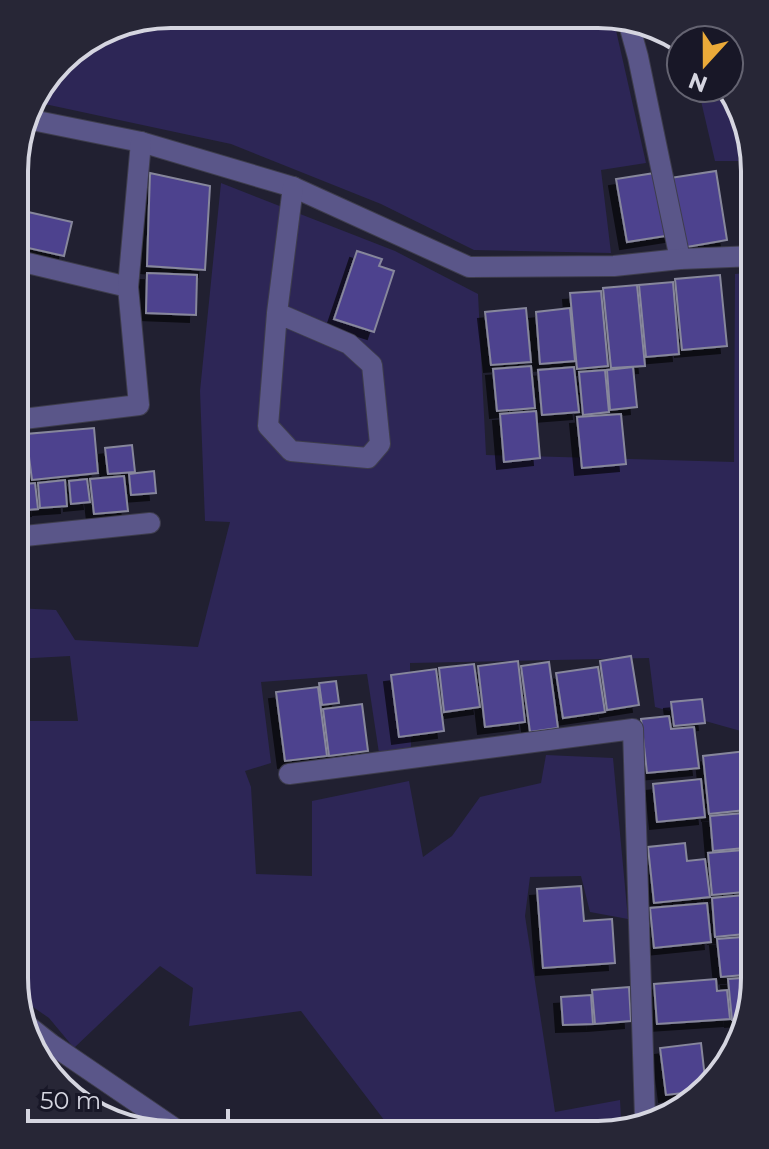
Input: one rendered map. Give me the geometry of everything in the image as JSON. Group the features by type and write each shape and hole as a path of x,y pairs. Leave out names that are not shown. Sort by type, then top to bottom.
{"street":[{"path":"631,32 680,259"},
{"path":"37,121 141,142 293,187 469,267 614,266 741,257"},
{"path":"28,418 139,405 128,287 141,142"},
{"path":"277,313 349,344 372,365 380,444 368,458 291,451 268,426 277,313 293,187"},
{"path":"28,263 128,287"},
{"path":"28,536 150,523"},
{"path":"289,774 633,729 641,1114"},
{"path":"49,1053 161,1120"}],"shaded area":[{"path":"152,29 616,29 646,163 601,170 611,253 474,250 381,204 231,144 45,104 57,84 91,52 125,36"},
{"path":"702,104 724,104 736,134 740,161 715,161"},
{"path":"221,183 395,251 478,294 486,455 734,462 735,274 741,273 741,731 655,707 649,658 410,663 411,747 379,753 367,674 261,682 271,763 245,771 251,787 256,874 312,876 312,801 409,781 423,857 452,836 480,797 541,783 546,755 613,758 628,919 590,912 581,876 530,877 525,916 555,1112 620,1100 621,1117 618,1119 385,1121 301,1011 189,1026 193,988 160,966 74,1048 49,1018 31,1006 28,988 28,721 78,721 70,656 28,658 28,609 56,610 75,640 198,647 230,522 205,521 200,391"}],"building":[{"path":"716,171 727,240 681,248 670,178"},
{"path":"661,172 672,235 627,242 616,179"},
{"path":"150,173 210,186 205,270 147,266"},
{"path":"28,212 72,222 64,256 28,248"},
{"path":"357,251 382,259 379,266 394,271 374,332 334,319"},
{"path":"147,273 197,275 196,315 146,313"},
{"path":"720,275 727,346 682,350 675,279"},
{"path":"673,282 679,354 646,357 639,285"},
{"path":"637,285 645,366 611,368 603,288"},
{"path":"601,291 608,366 577,369 570,293"},
{"path":"526,308 531,362 491,365 485,312"},
{"path":"570,308 575,361 540,364 536,312"},
{"path":"531,366 535,408 497,411 493,369"},
{"path":"574,367 579,412 542,415 538,370"},
{"path":"633,367 637,407 610,410 607,370"},
{"path":"605,370 609,412 583,415 579,372"},
{"path":"536,411 540,458 504,462 500,414"},
{"path":"621,414 626,464 582,468 577,417"},
{"path":"94,428 98,473 32,480 28,434"},
{"path":"132,445 135,472 108,474 105,448"},
{"path":"154,471 156,493 131,495 129,474"},
{"path":"124,476 128,511 94,514 90,479"},
{"path":"87,479 90,502 71,504 69,481"},
{"path":"65,480 67,506 40,508 38,483"},
{"path":"35,483 38,509 28,510 28,484"},
{"path":"631,656 639,705 607,710 600,661"},
{"path":"518,661 525,722 485,727 478,666"},
{"path":"549,662 558,728 530,732 521,666"},
{"path":"474,664 480,707 444,712 439,668"},
{"path":"598,667 605,712 563,718 556,673"},
{"path":"436,669 444,731 399,737 391,675"},
{"path":"336,681 339,703 322,705 319,683"},
{"path":"318,687 327,756 285,761 276,692"},
{"path":"702,699 705,723 674,726 671,702"},
{"path":"362,704 368,751 329,756 323,709"},
{"path":"669,716 671,729 694,727 699,768 647,773 641,719"},
{"path":"741,752 741,811 709,814 703,756"},
{"path":"701,779 705,817 657,822 653,784"},
{"path":"741,813 741,848 713,851 710,816"},
{"path":"685,843 687,861 705,859 710,897 654,903 648,847"},
{"path":"741,850 741,892 712,895 708,853"},
{"path":"581,886 584,921 612,919 615,963 543,968 537,889"},
{"path":"741,895 741,934 715,937 712,898"},
{"path":"707,903 711,942 654,948 650,908"},
{"path":"741,937 741,975 721,977 717,939"},
{"path":"741,978 734,1020 732,1020 728,979"},
{"path":"716,979 717,991 727,990 730,1019 657,1024 654,984"},
{"path":"629,987 631,1021 595,1024 592,990"},
{"path":"591,995 593,1024 563,1025 561,997"},
{"path":"701,1043 704,1073 684,1093 666,1095 660,1048"}]}
